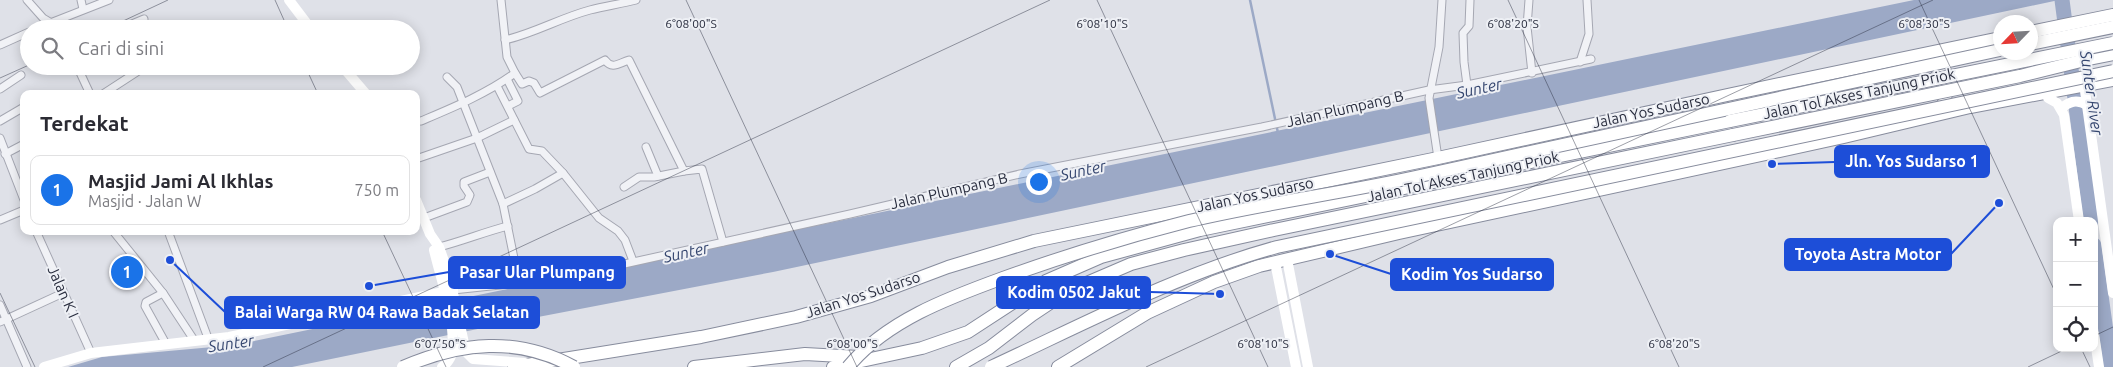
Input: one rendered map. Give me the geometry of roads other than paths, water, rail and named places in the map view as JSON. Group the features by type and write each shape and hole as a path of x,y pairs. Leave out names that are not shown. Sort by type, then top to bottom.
{"highway":[{"path":"2038,30 2113,15"},
{"path":"2038,42 2113,27"},
{"name":"Jalan Yos Sudarso","path":"514,367 701,337 796,317 871,296 948,267 1034,242 1438,158 1906,57 1993,40"},
{"name":"Jalan Tol Akses Tanjung Priok","path":"833,367 922,348 968,332 1046,281 1101,257 1200,230 2113,43"},
{"path":"1993,46 1986,59 1987,78 1997,94 2016,99"},
{"path":"848,367 866,348 900,323 939,303 1059,258 1121,239 1198,219 1415,177 1993,52"},
{"name":"Jalan Tol Akses Tanjung Priok","path":"956,367 990,348 1032,315 1068,291 1103,274 1130,264 1274,230 2020,76 2113,54"},
{"path":"1906,57 1917,57 1929,62 1938,70 1944,82 1946,94 1942,107 1929,117"},
{"path":"991,367 1180,280 1219,264 1277,246 2113,71"},
{"path":"1958,111 1971,111 2078,94 2113,80"},
{"path":"1058,367 1140,317 1171,302 1214,282 1281,261 1970,107 2016,99 2078,94"},
{"path":"403,367 452,350 476,345 505,345 536,351 574,367"},
{"path":"694,367 805,354 876,358"}],"main road":[{"path":"288,0 304,20"},
{"path":"350,75 363,90"},
{"path":"2061,109 2078,94"},
{"path":"2078,94 2113,293"},
{"path":"2048,98 2057,103 2064,115 2078,217"},
{"path":"420,209 437,245 434,247 466,352 473,359 532,364"},
{"path":"1281,261 1302,335 1308,367"},
{"path":"1281,261 1290,338 1296,367"},
{"path":"44,367 91,353 229,337 449,293"},
{"path":"442,367 446,364 452,352 449,293"},
{"path":"1290,338 1302,335"},
{"path":"2097,352 2099,367"}],"street":[{"path":"27,0 46,20"},
{"path":"81,0 83,9"},
{"path":"55,20 109,0"},
{"path":"501,0 507,58 522,84 529,81 534,83 540,93 605,60 609,65 613,66 629,60 684,171"},
{"path":"505,40 539,30 591,10 636,0"},
{"path":"1438,158 1434,141 1429,90 1439,47 1442,0"},
{"path":"1467,85 1463,33 1469,26 1470,0"},
{"path":"1529,0 1527,27 1532,73"},
{"path":"1580,62 1589,34 1587,0"},
{"path":"0,45 20,36"},
{"name":"Jalan Plumpang B","path":"449,293 579,274 1020,174 1262,127 1429,90 1532,73 1591,60"},
{"path":"421,121 464,104 497,86 515,73"},
{"path":"81,75 88,90"},
{"path":"109,90 132,75"},
{"path":"0,89 21,76"},
{"path":"447,77 454,84 464,104 503,204 519,283"},
{"path":"507,79 518,101 508,106"},
{"path":"497,86 529,149 542,151 563,173 599,218 618,231 625,240 633,261"},
{"path":"0,121 20,109"},
{"path":"420,158 477,138 514,120"},
{"path":"0,138 20,190"},
{"path":"5,154 20,146"},
{"path":"646,147 658,176"},
{"path":"624,188 639,177 658,176 702,168 723,242"},
{"path":"424,218 467,202 470,195 464,186 464,182 490,172"},
{"path":"503,204 563,173"},
{"path":"0,220 20,212"},
{"path":"437,245 463,241 481,232 508,226"},
{"name":"Jalan K I","path":"38,235 91,353"},
{"path":"116,235 162,293 194,340"},
{"path":"169,235 208,338"},
{"path":"3,321 63,293"},
{"path":"162,293 146,302 145,306 166,344"},
{"path":"0,305 3,321 27,367"}],"water":[{"path":"1914,0 2059,0 773,272 507,323 292,367 68,367 102,357 235,345"}],"waterway":[{"path":"1250,0 1278,133"},
{"name":"Sunter River","path":"2062,0 2090,217"},
{"name":"Sunter River","path":"2096,262 2111,367"}],"place":[{"name":"Jln. Yos Sudarso 1","path":"1772,164"},
{"name":"Toyota Astra Motor","path":"1999,203"},
{"name":"Kodim Yos Sudarso","path":"1330,254"},
{"name":"Balai Warga RW 04 Rawa Badak Selatan","path":"170,260"},
{"name":"Masjid Jami Al Ikhlas","path":"127,272"},
{"name":"Pasar Ular Plumpang","path":"369,286"},
{"name":"Kodim 0502 Jakut","path":"1220,294"}],"water label":[{"name":"Sunter","path":"1479,88"},
{"name":"Sunter","path":"1083,170"},
{"name":"Sunter","path":"686,252"},
{"name":"Sunter","path":"231,343"}]}
